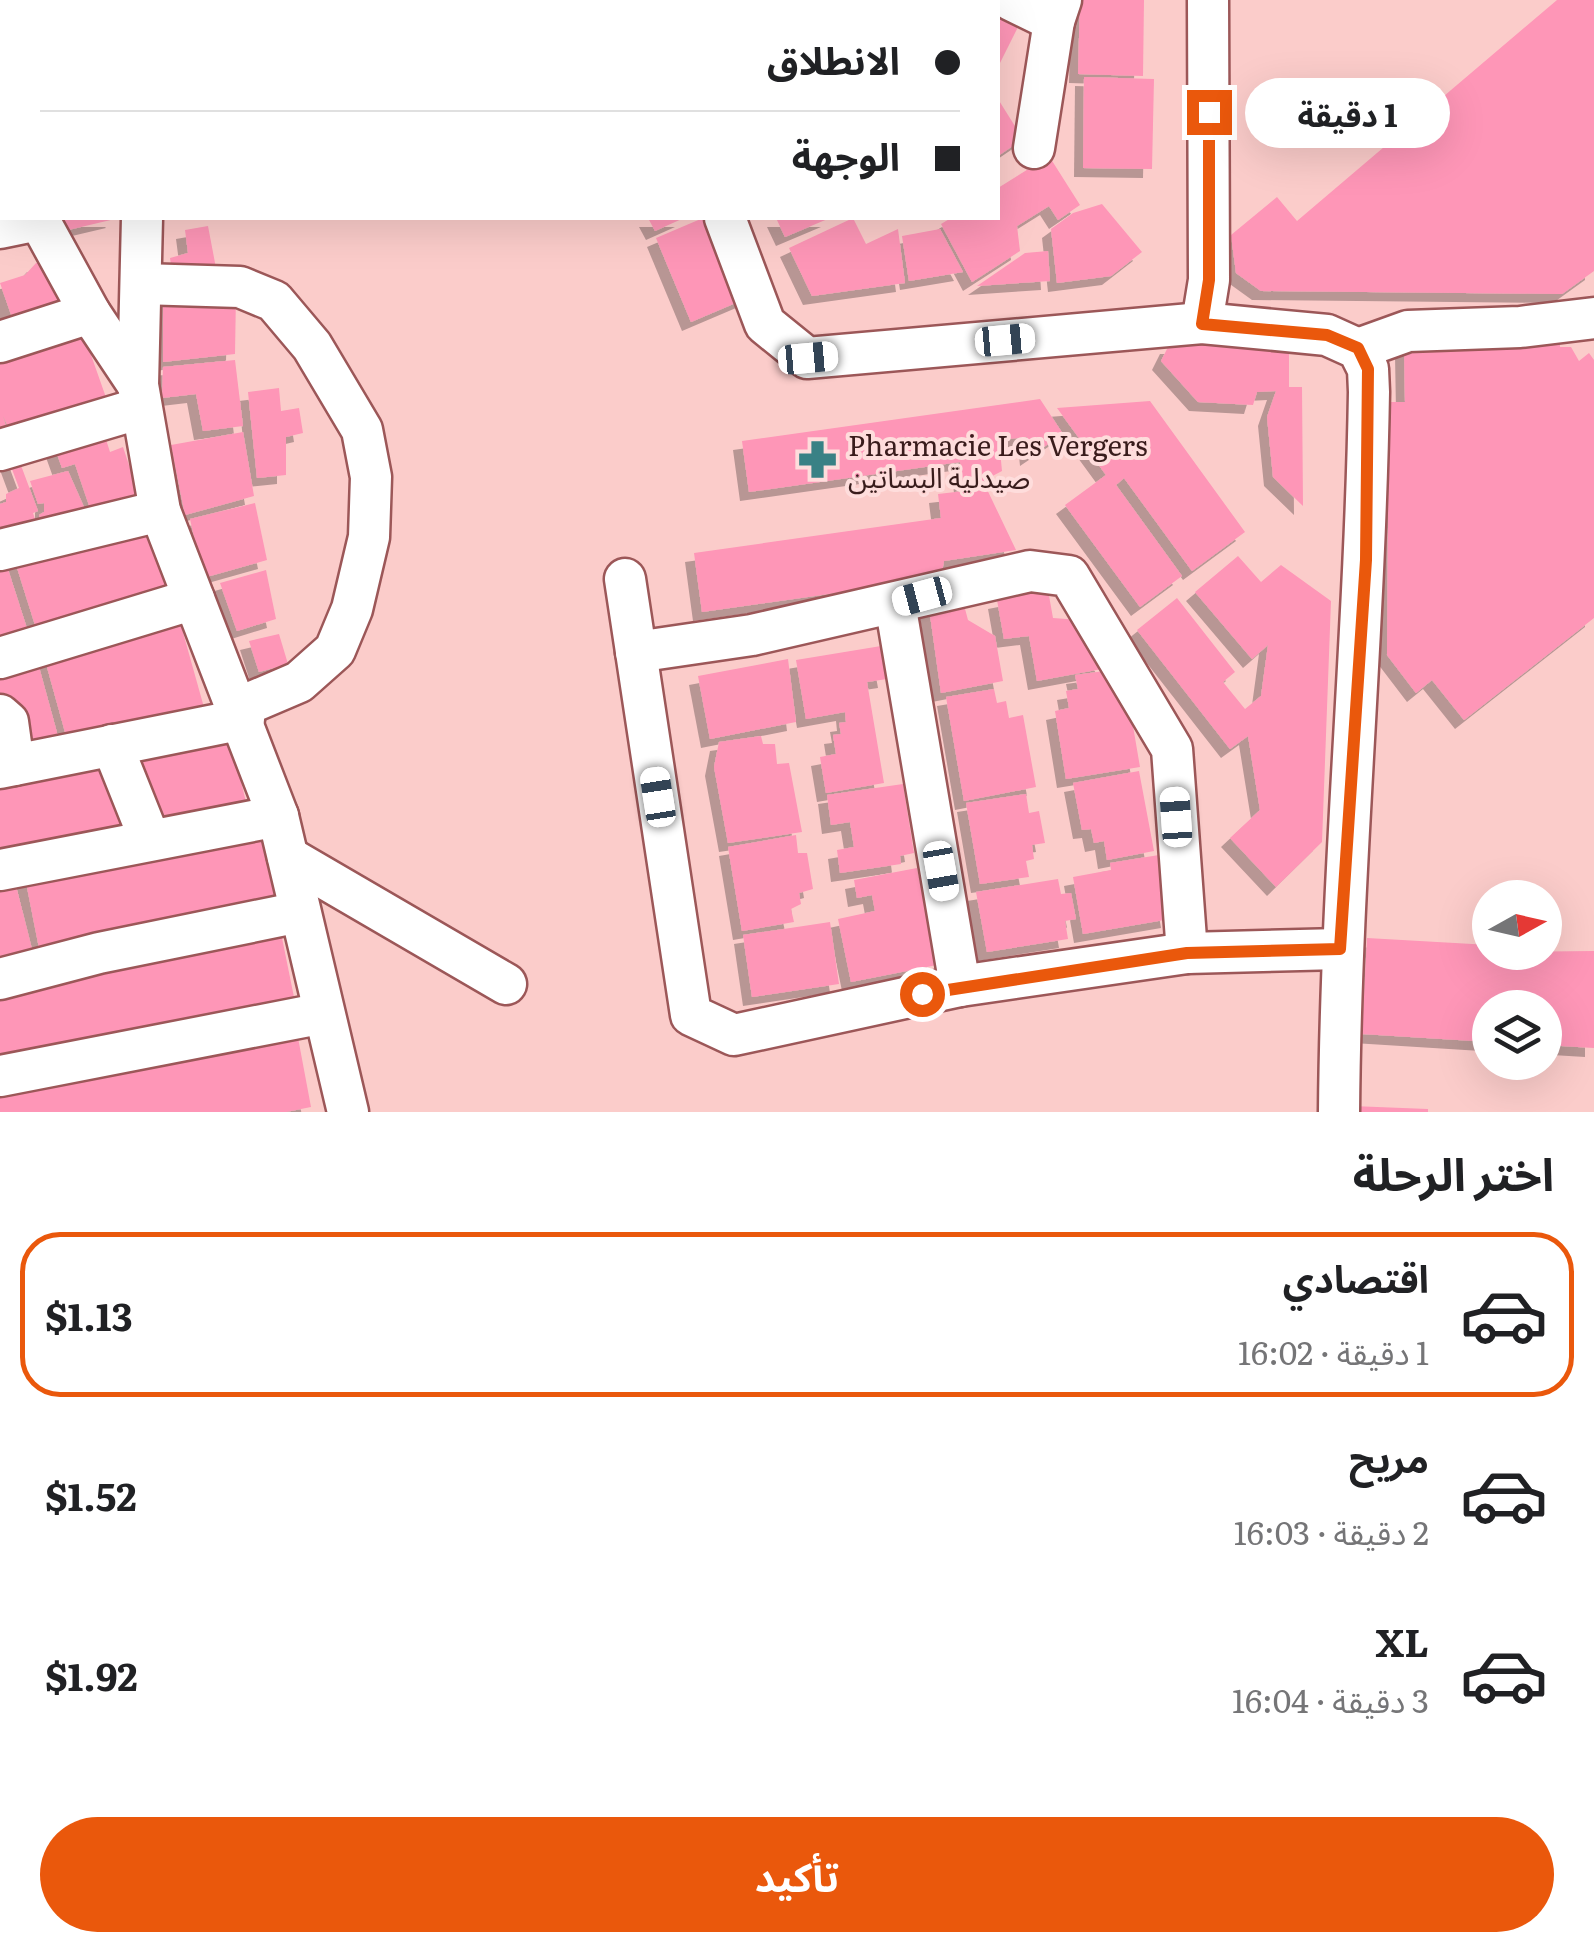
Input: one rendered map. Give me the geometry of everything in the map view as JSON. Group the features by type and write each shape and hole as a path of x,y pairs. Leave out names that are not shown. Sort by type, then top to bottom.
{"street":[{"path":"1011,0 1058,11 1034,148"},
{"path":"1202,324 1209,280 1208,0"},
{"path":"0,228 35,220"},
{"path":"40,220 139,397"},
{"path":"142,220 139,397 160,511 278,816 324,1013 341,1111"},
{"path":"726,220 764,324 808,358 1202,324 1327,335 1358,348 1408,332 1520,327 1594,318"},
{"path":"0,715 8,722 7,766 241,713 299,682 335,650 352,608 369,537 371,477 362,430 312,346 274,302 240,287 141,284"},
{"path":"0,342 90,313"},
{"path":"1339,1112 1340,949 1366,545 1369,392 1368,369 1358,348"},
{"path":"0,450 139,397"},
{"path":"0,550 160,511"},
{"path":"636,652 752,636 1030,571 1069,576 1172,749 1187,953"},
{"path":"624,579 691,1015 734,1035 960,986 1187,953 1340,949"},
{"path":"0,658 194,599"},
{"path":"896,603 960,986"},
{"path":"112,745 150,840"},
{"path":"0,870 278,816"},
{"path":"288,857 506,984"},
{"path":"0,979 99,953 300,912"},
{"path":"0,1076 324,1013"}],"building":[{"path":"1080,0 1144,0 1143,76 1078,74"},
{"path":"1557,0 1594,0 1594,271 1562,294 1261,291 1236,273 1231,235 1277,197 1297,221"},
{"path":"1000,3 1024,15 1000,63"},
{"path":"1084,77 1154,79 1152,169 1083,168"},
{"path":"1000,102 1023,139 1000,155"},
{"path":"1049,156 1080,205 1058,220 1049,206 1017,226 1020,251 972,282 941,224 948,220 1000,220 1000,187"},
{"path":"1102,204 1142,252 1111,276 1057,283 1051,229 1073,213"},
{"path":"61,220 111,220 64,231"},
{"path":"649,220 680,220 655,231"},
{"path":"698,220 712,220 745,299 691,322 656,238"},
{"path":"777,220 825,220 785,237"},
{"path":"849,220 854,220 866,244 898,229 905,283 812,296 789,248"},
{"path":"208,226 216,268 173,279 170,258 188,253 185,230"},
{"path":"940,229 963,272 909,281 902,236"},
{"path":"1048,251 1050,281 977,286 1025,253"},
{"path":"36,263 49,263 67,304 15,326 0,283 25,275"},
{"path":"163,290 236,294 235,354 163,362"},
{"path":"78,318 109,406 9,429 3,416 11,444 0,447 0,346"},
{"path":"1533,339 1560,340 1560,347 1571,347 1579,361 1589,353 1594,360 1594,618 1464,720 1432,680 1416,693 1387,655 1389,402 1405,402 1404,346 1533,346"},
{"path":"1169,345 1289,346 1289,387 1302,387 1303,506 1273,477 1267,417 1276,391 1257,392 1253,405 1198,402 1161,361"},
{"path":"235,360 243,426 203,431 196,394 162,398 163,367"},
{"path":"279,388 281,411 299,408 303,433 286,437 286,475 257,478 248,392"},
{"path":"1040,399 1063,434 1029,457 1027,437 999,440 1002,471 983,481 1016,550 944,561 941,578 702,612 694,553 941,518 938,494 964,491 960,462 749,492 742,441"},
{"path":"1150,401 1245,532 1192,571 1124,478 1116,485 1182,576 1140,607 1065,505 1106,475 1057,408"},
{"path":"101,424 110,452 123,447 142,504 94,520 75,464 62,468 52,440"},
{"path":"243,432 254,496 185,515 171,445"},
{"path":"16,452 38,511 33,513 37,525 0,541 0,504 6,502 6,494 19,488 6,453"},
{"path":"68,471 88,516 45,533 39,515 44,512 44,503 38,504 30,481"},
{"path":"255,503 267,560 203,578 190,519"},
{"path":"149,517 174,600 40,641 14,558"},
{"path":"1238,556 1261,582 1281,565 1331,601 1322,842 1276,887 1230,838 1260,810 1248,736 1230,749 1137,630 1177,598 1235,672 1223,682 1245,709 1261,696 1268,645 1252,659 1195,592"},
{"path":"5,560 31,641 0,651 0,562"},
{"path":"266,570 276,619 237,631 220,583"},
{"path":"1048,590 1053,618 1080,620 1107,668 1037,681 1029,636 1004,639 997,600"},
{"path":"964,605 968,620 995,636 1003,681 941,693 929,608"},
{"path":"177,611 205,711 70,750 42,649"},
{"path":"279,634 288,664 259,672 249,641"},
{"path":"881,646 887,679 867,682 884,783 826,793 820,757 836,754 833,735 841,734 839,723 846,722 845,712 806,719 796,660"},
{"path":"36,656 59,740 22,750 0,702 0,667"},
{"path":"788,659 796,722 710,739 698,676"},
{"path":"1112,670 1127,691 1140,767 1066,779 1055,711 1069,708 1066,691 1078,689 1075,675"},
{"path":"994,689 997,703 1006,701 1009,718 1023,715 1036,787 964,801 946,697"},
{"path":"227,724 247,806 150,831 129,749"},
{"path":"761,736 763,744 775,744 777,764 789,763 802,832 728,843 714,767 719,742"},
{"path":"108,752 141,831 0,857 0,776"},
{"path":"1139,771 1154,851 1107,860 1104,841 1094,843 1091,829 1082,830 1073,783"},
{"path":"903,784 914,853 900,856 901,864 840,873 837,850 854,847 850,822 831,825 827,795"},
{"path":"1026,794 1029,813 1039,811 1045,843 1032,845 1034,859 1026,861 1029,877 980,884 966,803"},
{"path":"264,825 281,910 41,958 24,872"},
{"path":"796,835 798,853 807,853 813,889 799,893 801,904 791,909 794,922 742,931 728,847"},
{"path":"1159,855 1170,919 1083,934 1073,877 1111,870 1110,863"},
{"path":"917,868 937,965 851,982 838,919 875,911 872,895 857,898 854,880"},
{"path":"1058,879 1061,894 1071,893 1076,919 1065,921 1068,939 987,952 976,892"},
{"path":"15,882 34,957 0,966 0,885"},
{"path":"830,922 839,984 752,997 743,935"},
{"path":"280,928 296,1007 0,1069 0,986"},
{"path":"1367,938 1472,944 1472,970 1562,970 1562,951 1594,951 1594,1048 1562,1046 1562,990 1472,990 1472,1041 1362,1034"},
{"path":"296,1027 311,1107 286,1112 0,1112 0,1083"},
{"path":"1352,1106 1428,1109 1428,1112 1352,1112"}],"place":[{"name":"Pharmacie Les Vergers صيدلية البساتين","path":"818,460"}],"route":[{"path":"922,994 1187,953 1340,949 1366,560 1368,369 1358,348 1327,335 1202,324 1209,280 1209,112"}]}
